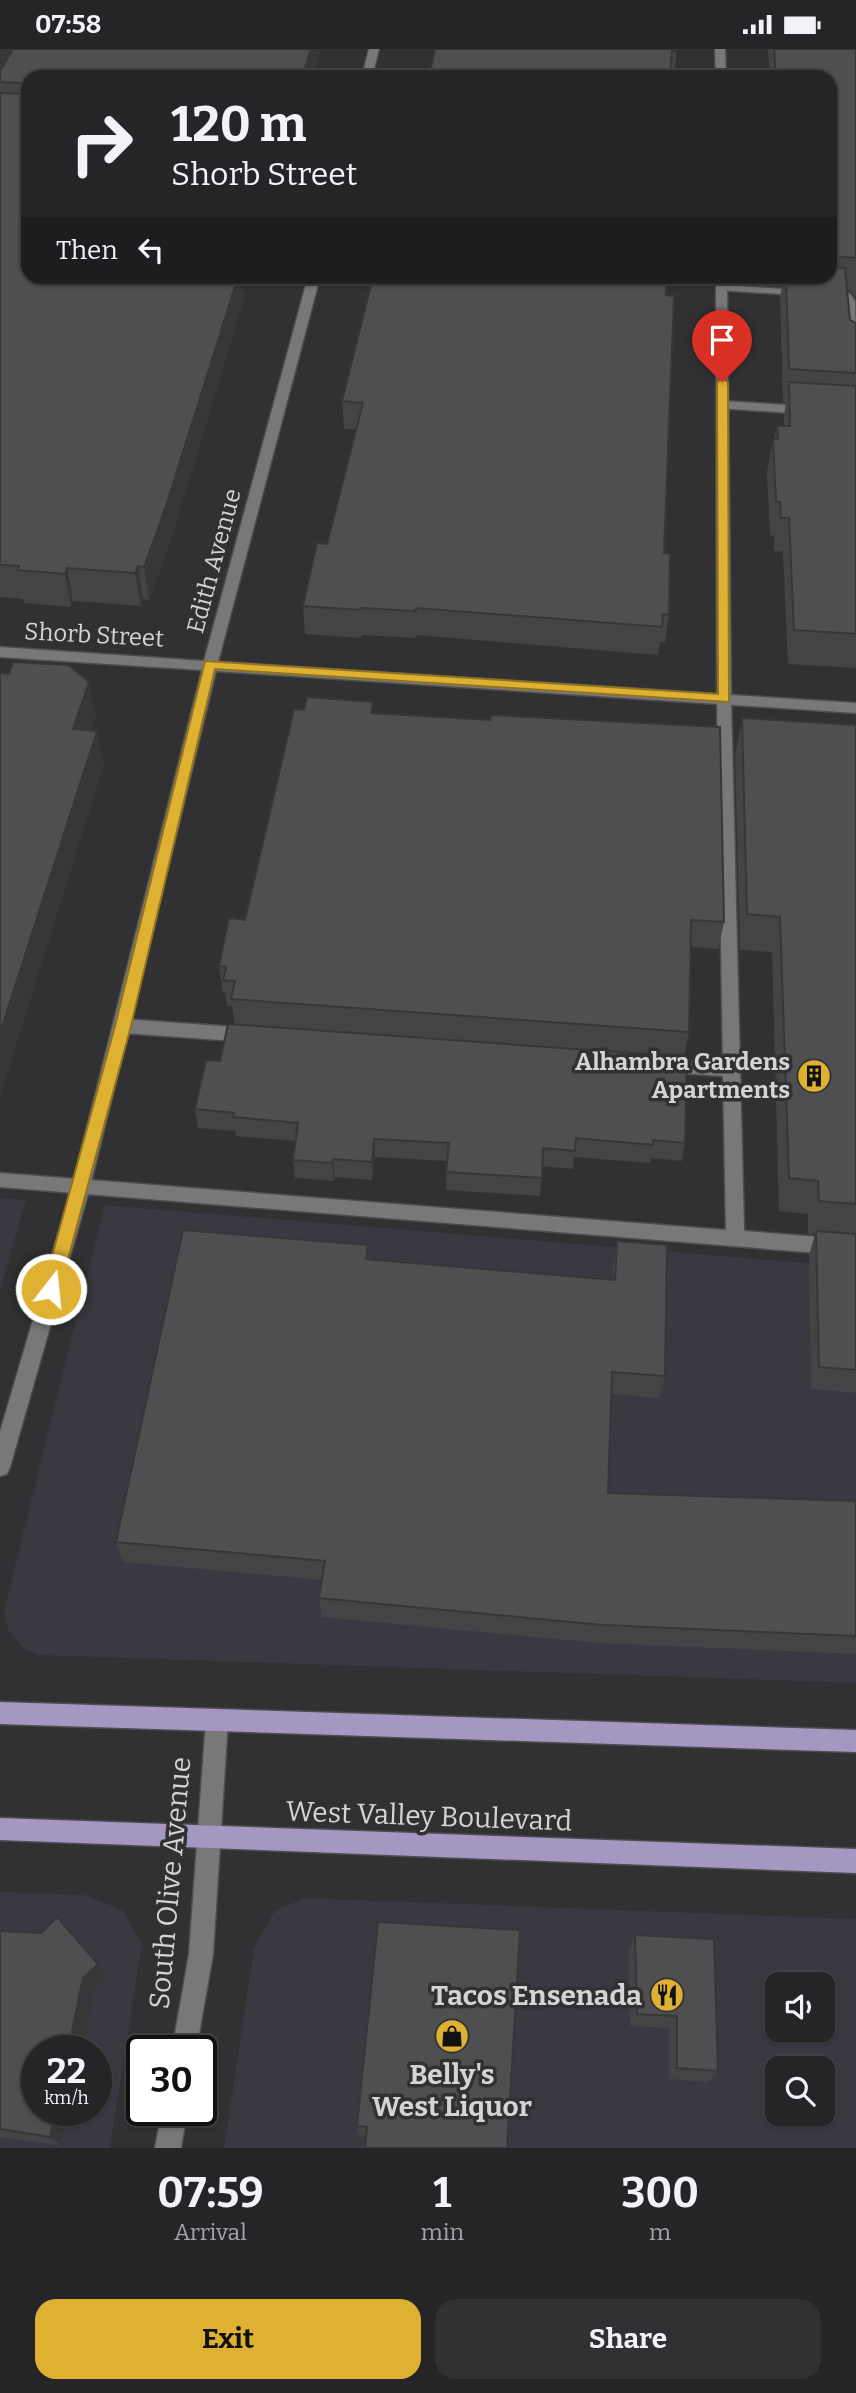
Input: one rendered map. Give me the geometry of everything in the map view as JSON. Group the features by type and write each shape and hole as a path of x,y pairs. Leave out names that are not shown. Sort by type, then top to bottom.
{"main road":[{"path":"0,1713 856,1741"},
{"name":"West Valley Boulevard","path":"0,1829 856,1861"}],"street":[{"path":"369,70 374,49"},
{"path":"720,49 721,70"},
{"name":"Edith Avenue","path":"0,1467 81,1187 123,1026 210,664 312,284"},
{"path":"722,284 724,699 735,1237"},
{"path":"741,284 845,295 849,301 852,353"},
{"path":"722,405 816,410"},
{"name":"Shorb Street","path":"0,652 856,708"},
{"path":"123,1026 267,1037"},
{"path":"649,1064 731,1070"},
{"path":"0,1180 856,1248"},
{"name":"South Olive Avenue","path":"187,2035 201,1954 216,1720"},
{"path":"168,2148 172,2126"}],"shaded area":[{"path":"0,1198 26,1200 0,1290"},
{"path":"105,1205 856,1267 856,1683 39,1655 25,1649 8,1630 4,1610"},
{"path":"0,1892 84,1895 123,1910 142,1944 110,2148 0,2148"},
{"path":"306,1898 856,1919 856,2148 224,2148 254,1948 275,1910"}],"building":[{"path":"13,49 311,49 304,70 21,70 21,83 0,82 2,68"},
{"path":"435,49 677,49 672,51 671,70 430,70"},
{"path":"774,49 856,49 856,258 837,257 837,70 776,70"},
{"path":"0,93 21,94 21,284 236,284 166,506 144,567 138,566 135,573 67,568 65,574 17,570 19,566 0,565"},
{"path":"837,267 845,268 850,320 856,323 856,373 789,369 786,284 837,284"},
{"path":"371,284 667,284 666,295 674,296 664,553 670,554 669,615 663,614 662,627 416,608 416,611 303,606 317,543 327,544 363,403 342,401"},
{"path":"789,382 856,386 856,634 794,630 789,518 781,518 780,502 776,502 773,439 778,439 777,426 790,426"},
{"path":"13,662 68,665 89,682 73,729 97,731 0,1033 0,673 9,674"},
{"path":"307,697 373,702 371,713 490,720 491,715 720,727 724,922 691,920 689,1032 231,999 235,981 223,980 226,967 219,966 229,918 245,920 294,709 304,710"},
{"path":"742,718 856,725 856,1204 819,1201 818,1181 789,1178 780,917 747,914"},
{"path":"228,1024 687,1057 685,1143 653,1140 653,1145 576,1138 575,1151 543,1148 542,1178 446,1172 449,1143 374,1139 372,1162 293,1160 298,1123 233,1117 234,1113 195,1109 206,1060 220,1061"},
{"path":"183,1230 368,1245 366,1259 615,1280 617,1241 667,1245 665,1376 612,1372 608,1493 856,1501 856,1636 603,1625 319,1598 325,1561 116,1542"},
{"path":"816,1231 856,1234 856,1370 819,1367"},
{"path":"57,1917 98,1964 83,1978 71,2035 21,2035 21,2126 52,2126 50,2137 0,2129 0,1931 41,1933"},
{"path":"378,1922 520,1930 507,2148 365,2148 367,2127 357,2126"},
{"path":"635,1935 714,1939 718,2071 677,2068 677,2016 637,2014"}],"place":[{"name":"Alhambra Gardens Apartments","path":"814,1076"},
{"name":"Tacos Ensenada","path":"667,1995"},
{"name":"Belly's West Liquor","path":"452,2036"}],"route":[{"path":"51,1289 123,1026 210,664 724,699 722,382"}]}
